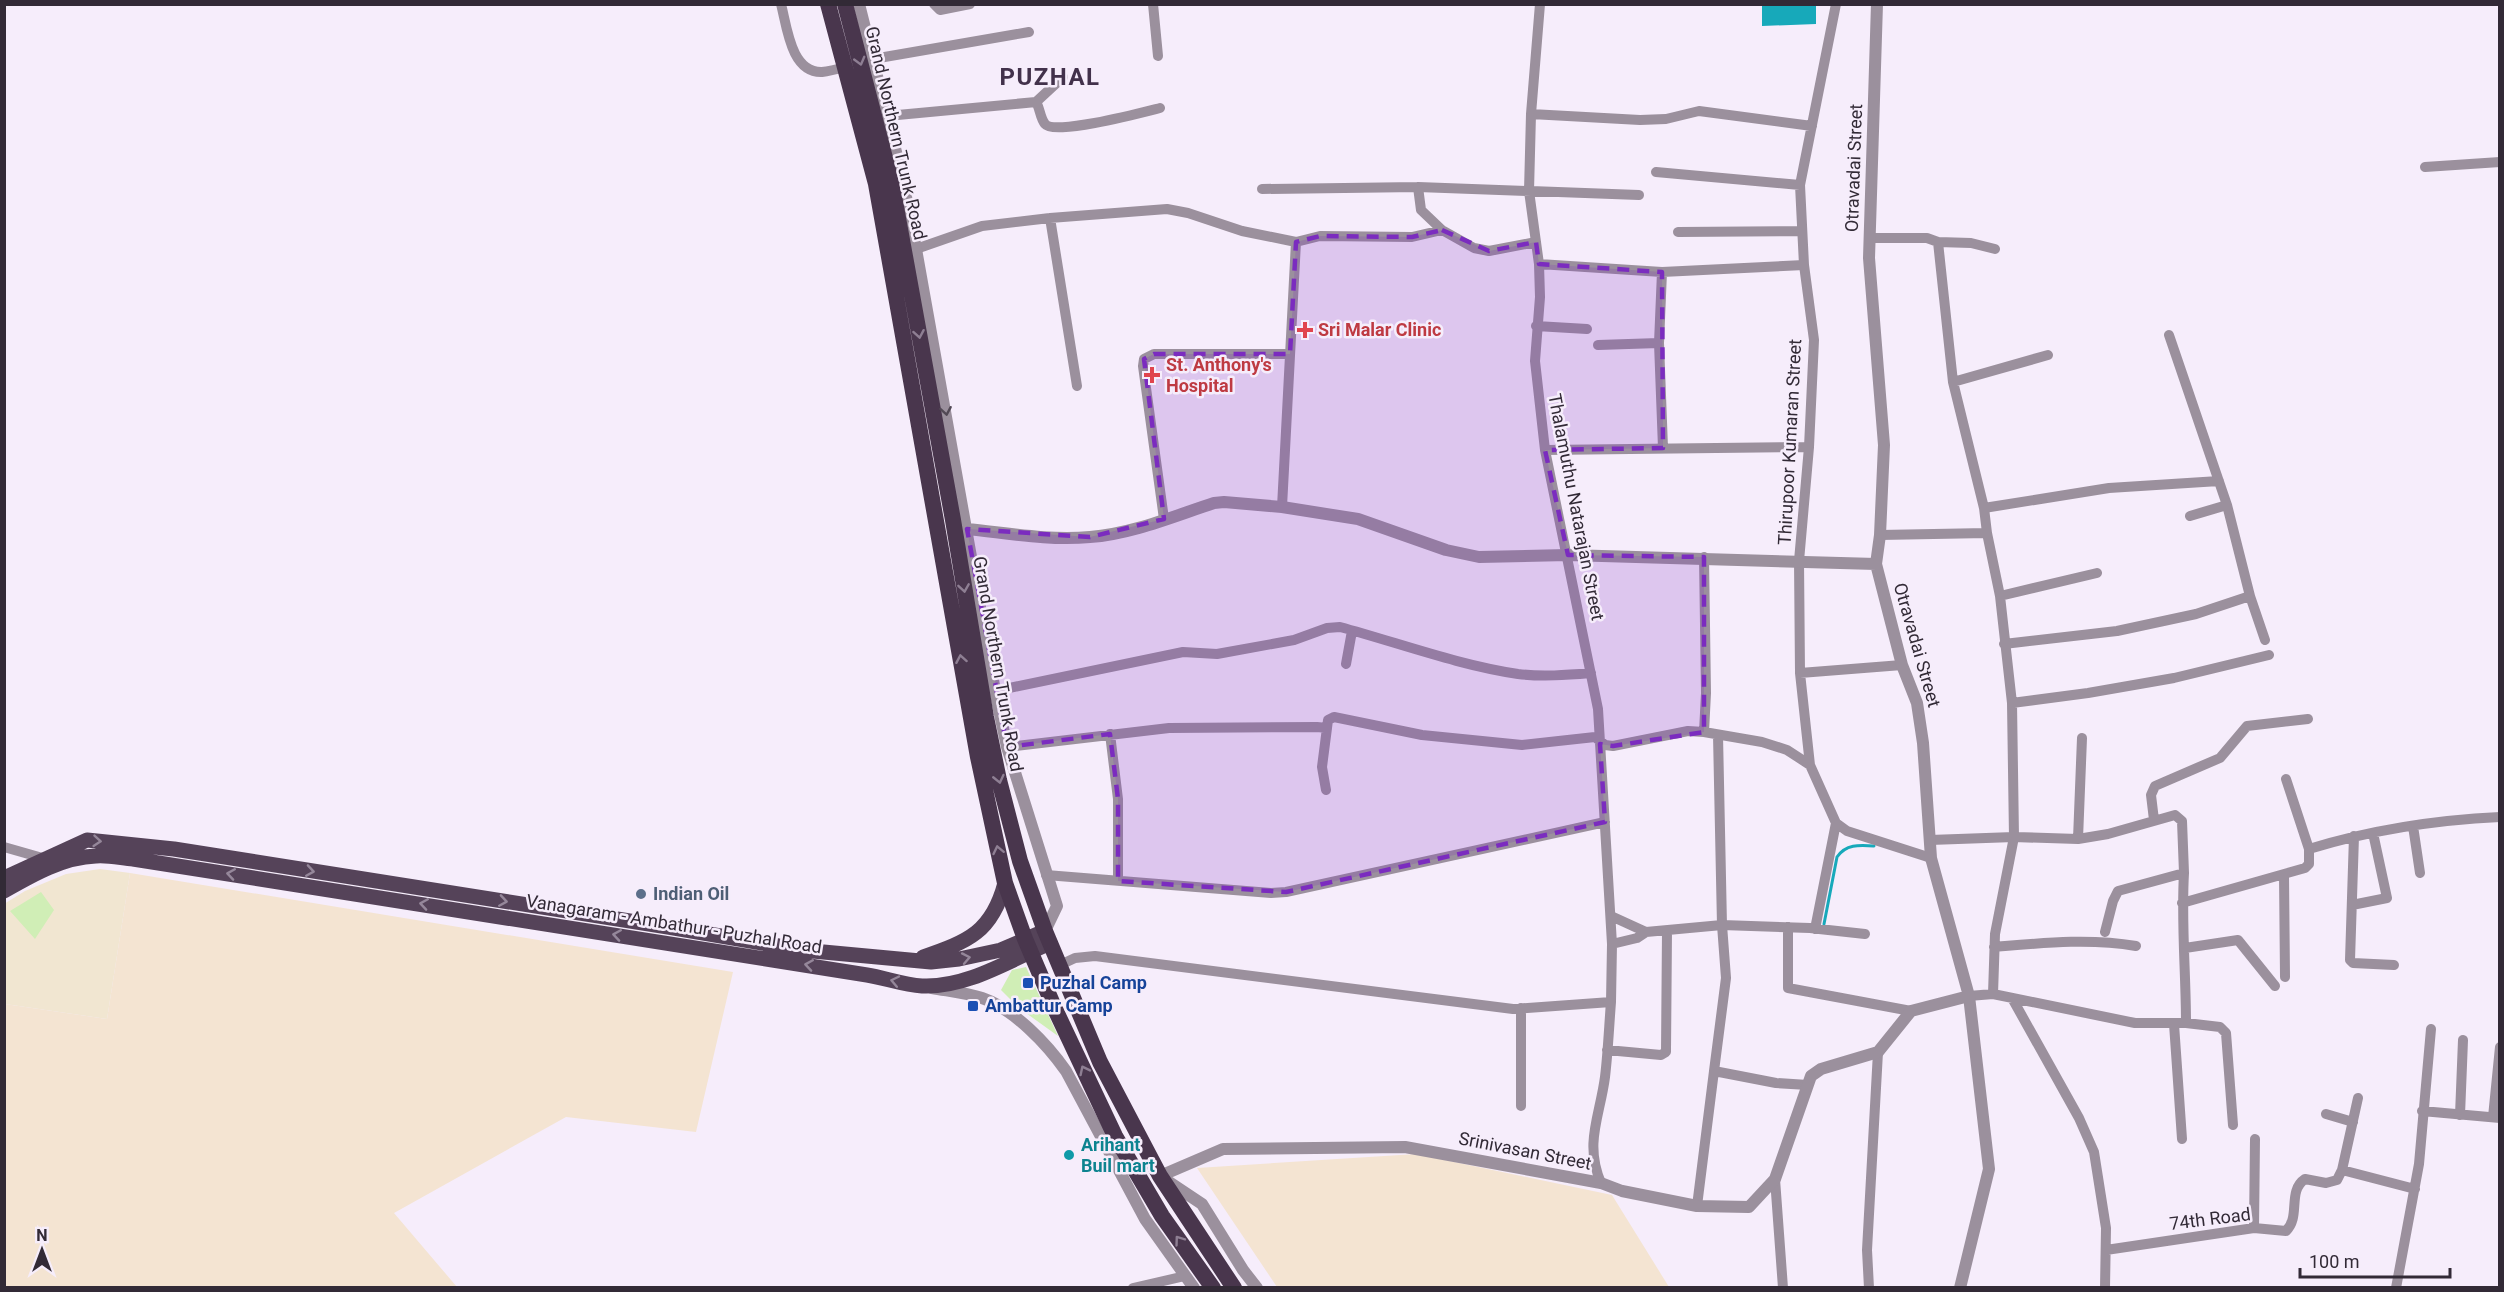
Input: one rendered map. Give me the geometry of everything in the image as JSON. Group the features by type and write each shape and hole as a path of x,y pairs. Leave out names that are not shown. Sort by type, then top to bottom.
{"highway":[{"name":"Grand Northern Trunk Road","path":"828,4 876,184 978,757 1005,883 1027,945 1058,1017 1115,1136 1162,1216 1213,1287"},
{"name":"Grand Northern Trunk Road","path":"845,4 892,185 999,780 1020,861 1048,937 1100,1062 1160,1176 1234,1287"}],"main road":[{"path":"4,878 87,840 174,849 802,950 931,962 1001,951 1048,937"},
{"name":"Vanagaram - Ambathur - Puzhal Road","path":"4,891 64,861 96,855 834,969 923,986"},
{"path":"908,960 947,948 975,935 999,905 1005,883"},
{"path":"923,986 956,982 982,974 1027,945"}],"street":[{"path":"780,4 796,56 802,65 820,72 846,67"},
{"path":"859,4 887,116 916,249 1007,747 1057,906 1048,937"},
{"path":"934,4 940,10 970,4"},
{"path":"1153,4 1158,56"},
{"name":"Thalamuthu Natarajan Street","path":"1540,4 1529,191 1539,264 1540,297 1534,361 1545,450 1598,709 1612,944 1607,1050 1604,1080 1593,1135 1595,1162 1601,1183"},
{"name":"Thirupoor Kumaran Street","path":"1836,4 1800,185 1804,265 1814,340 1809,447 1799,561 1800,673 1810,765 1836,823"},
{"name":"Otravadai Street","path":"1877,4 1869,258 1884,446 1880,535 1876,564 1902,665 1917,703 1923,743 1931,858 1969,996 1989,1169 1960,1287"},
{"path":"873,59 1029,32"},
{"path":"887,116 1036,102 1063,77"},
{"path":"1036,102 1044,124 1052,127 1083,126 1160,108"},
{"path":"1532,114 1640,120 1666,119 1699,111 1812,126"},
{"path":"2425,167 2499,162"},
{"path":"1656,172 1800,185"},
{"path":"1418,187 1418,202 1421,210 1442,230 1474,248 1489,251 1536,242"},
{"path":"1262,189 1418,187 1639,195"},
{"path":"916,249 982,226 1167,209 1188,213 1242,231 1296,242 1320,236 1412,237 1442,230"},
{"path":"1050,218 1077,386"},
{"path":"1678,232 1801,231"},
{"path":"1869,238 1927,238 1938,242 1971,243 1995,249"},
{"path":"1282,507 1296,242"},
{"path":"1938,242 1953,382 1984,508 2000,596 2012,703 2014,837 1994,947 1993,994"},
{"path":"1539,264 1662,272 1804,265"},
{"path":"1662,272 1659,343 1663,448"},
{"path":"1536,326 1587,329"},
{"path":"2169,335 2227,505 2250,596 2265,640"},
{"path":"1598,345 1659,343"},
{"path":"1164,519 1143,366 1144,359 1154,354 1290,354"},
{"path":"1953,382 2048,354"},
{"path":"1545,450 1809,447"},
{"path":"1984,508 2109,488 2218,481"},
{"path":"967,529 1065,538 1090,537 1117,534 1224,502 1282,507 1358,519 1446,550 1479,557 1568,555 1704,557 1876,564"},
{"path":"2190,516 2227,505"},
{"path":"1880,535 1987,533"},
{"path":"1704,557 1706,693 1704,732"},
{"path":"2000,596 2097,573"},
{"path":"2004,644 2117,631 2196,614 2250,596"},
{"path":"995,691 1183,652 1217,654 1294,640 1327,628 1340,627 1462,662 1518,674 1560,676 1591,673"},
{"path":"1346,664 1352,631"},
{"path":"2012,703 2174,678 2269,655"},
{"path":"1800,673 1902,665"},
{"path":"1326,790 1322,767 1328,720 1334,717 1422,735 1522,745 1595,737 1605,745 1613,746 1688,731 1704,732 1761,742 1787,750 1810,765"},
{"path":"2154,820 2151,795 2155,786 2213,762 2224,754 2247,726 2308,719"},
{"path":"1007,747 1169,728 1237,726 1327,728"},
{"path":"1110,734 1118,799 1118,880"},
{"path":"1697,1206 1726,978 1722,925 1718,735"},
{"path":"2078,838 2082,738"},
{"path":"2182,903 2284,875 2305,868 2309,864 2309,849 2286,778"},
{"path":"1930,840 2014,837 2078,838 2108,834 2170,815 2180,817 2182,820 2184,873 2182,903 2185,948 2180,1023 2182,1139"},
{"path":"2309,849 2373,832 2456,819 2499,817"},
{"path":"1046,875 1271,893 1286,892 1605,822"},
{"path":"1815,929 1836,823 1855,834 1931,858"},
{"path":"2413,826 2420,873"},
{"path":"2352,905 2387,898 2373,832"},
{"path":"2354,836 2351,962 2394,965"},
{"path":"4,847 46,858"},
{"path":"2105,932 2113,900 2118,891 2184,873"},
{"path":"2284,875 2285,977"},
{"path":"1611,916 1646,932 1722,925 1788,927 1865,934"},
{"path":"1788,927 1788,988 1911,1011 1969,996 1993,994 2135,1023 2180,1023 2220,1027 2226,1033 2233,1125"},
{"path":"1607,1050 1661,1055 1666,1052 1667,931"},
{"path":"1612,944 1637,938 1646,932"},
{"path":"2185,948 2238,940 2275,986"},
{"path":"1994,947 2079,941 2105,941 2136,946"},
{"path":"1060,965 1075,958 1095,957 1407,997 1521,1008 1611,1002"},
{"name":"Vanagaram - Ambathur - Puzhal Road","path":"923,986 984,998 1012,1015 1052,1050 1066,1071 1146,1219 1194,1287"},
{"path":"2012,998 2074,1108 2094,1152 2106,1228 2105,1287"},
{"path":"1521,1008 1521,1106"},
{"path":"1714,1071 1776,1083 1808,1085 1811,1076 1821,1069 1878,1052 1911,1011"},
{"path":"2396,1287 2419,1164 2431,1029"},
{"path":"2460,1115 2463,1040"},
{"path":"2422,1111 2496,1118 2499,1047"},
{"path":"1869,1287 1867,1250 1878,1052"},
{"name":"Srinivasan Street","path":"1160,1176 1223,1149 1405,1147 1601,1183 1622,1191 1697,1206 1749,1207 1775,1179 1808,1085"},
{"path":"2358,1098 2342,1170 2415,1189"},
{"path":"2326,1114 2353,1122"},
{"path":"2254,1228 2255,1139"},
{"name":"74th Road","path":"2106,1250 2254,1228 2286,1231 2292,1222 2296,1189 2300,1183 2305,1179 2332,1183 2337,1180 2342,1170"},
{"path":"1160,1176 1202,1204 1243,1270 1257,1287"},
{"path":"1775,1179 1783,1287"},
{"path":"1133,1287 1185,1276"}],"highlighted area":[{"path":"1442,230 1489,251 1536,242 1539,264 1662,272 1663,448 1545,450 1568,555 1704,557 1704,732 1613,746 1600,744 1605,822 1286,892 1118,881 1118,799 1110,734 1007,747 967,529 1090,537 1164,519 1144,359 1154,354 1290,354 1296,242 1320,236 1412,237"}],"shaded area":[{"path":"100,869 130,873 107,1019 5,1004 4,904 25,891 66,874"},
{"path":"130,873 733,972 696,1132 566,1117 394,1213 457,1287 5,1288 5,1004 107,1019"},
{"path":"1416,1154 1612,1195 1669,1287 1277,1287 1197,1168"}],"green space":[{"path":"41,892 54,910 35,939 10,911"},
{"path":"1026,967 1058,1036 1019,1008 1001,990 1012,970"}],"water":[{"path":"1762,5 1816,5 1816,24 1762,26"}],"waterway":[{"path":"1824,924 1837,857 1849,848 1874,846"}],"place":[{"name":"Sri Malar Clinic","path":"1305,330"},
{"name":"St. Anthony's Hospital","path":"1152,375"},
{"name":"Indian Oil","path":"641,894"},
{"name":"Puzhal Camp","path":"1028,983"},
{"name":"Ambattur Camp","path":"973,1006"},
{"name":"Arihant Buil mart","path":"1069,1155"}],"district":[{"name":"PUZHAL","path":"1050,77"}]}
